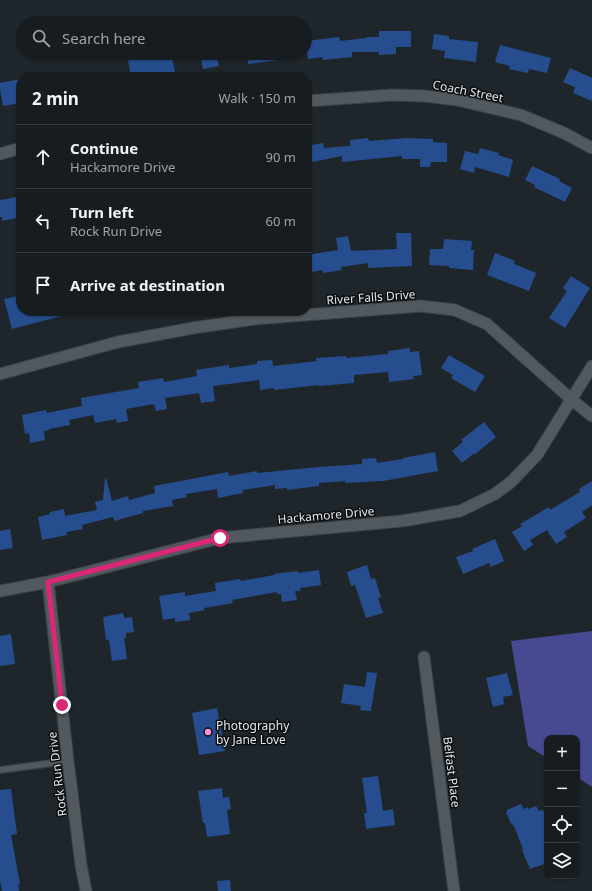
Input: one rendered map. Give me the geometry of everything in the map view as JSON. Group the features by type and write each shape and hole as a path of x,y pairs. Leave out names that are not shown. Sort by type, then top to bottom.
{"street":[{"name":"Coach Street","path":"312,101 392,95 425,96 457,100 521,115 564,132 592,148"},
{"path":"0,154 16,149"},
{"name":"River Falls Drive","path":"312,314 421,306 455,310 487,324 592,416"},
{"name":"River Falls Drive","path":"0,374 118,342 193,328 254,319 293,316"},
{"name":"Hackamore Drive","path":"0,591 48,582 220,538 402,521 460,511 495,494 511,482 537,455 592,366"},
{"name":"Rock Run Drive","path":"48,582 68,761 81,865 86,891"},
{"name":"Belfast Place","path":"424,657 454,891"}],"lane":[{"path":"0,770 68,761"}],"shaded area":[{"path":"592,631 592,787 580,779 580,735 544,735 544,756 528,746 511,641"}],"building":[{"path":"379,31 411,31 411,47 396,47 396,54 379,55 379,52 352,52 352,57 323,60 322,57 312,58 312,40 339,37 340,41 367,37 379,37"},
{"path":"434,34 449,36 449,39 478,42 476,62 444,58 445,51 432,49"},
{"path":"500,45 551,58 547,73 529,69 528,73 509,69 510,66 495,62"},
{"path":"128,60 172,60 175,72 130,72"},
{"path":"201,60 218,60 219,66 203,69"},
{"path":"248,60 279,60 248,64"},
{"path":"570,68 592,78 592,101 573,93 575,87 563,82"},
{"path":"16,80 16,104 3,106 0,83"},
{"path":"368,138 369,141 407,138 433,139 433,142 447,143 447,162 431,162 430,167 420,167 420,159 402,159 402,156 342,162 342,156 312,162 312,145 323,143 324,148 350,146 350,140"},
{"path":"480,148 499,153 498,155 513,160 509,177 475,167 474,173 460,169 465,151 478,154"},
{"path":"532,166 560,179 559,181 572,188 565,202 534,187 535,185 525,180"},
{"path":"16,197 16,218 2,221 2,217 0,217 0,200"},
{"path":"396,233 411,233 412,266 368,268 368,263 341,267 342,270 323,273 322,270 312,272 312,254 338,250 336,238 348,236 351,251 397,249"},
{"path":"444,239 472,241 471,250 474,250 473,270 449,268 449,266 429,265 430,249 443,249"},
{"path":"495,253 515,261 514,264 536,273 529,291 487,275"},
{"path":"571,276 590,288 565,328 549,318 567,291 563,288"},
{"path":"16,296 16,316 61,316 12,329 4,299"},
{"path":"410,348 410,352 419,351 422,375 413,376 414,379 389,382 388,372 354,375 354,383 274,390 274,388 260,390 259,380 213,386 215,401 201,403 199,393 165,398 167,409 156,411 154,404 126,409 128,421 117,423 116,419 95,423 93,415 69,420 70,425 44,431 45,440 30,443 29,433 25,434 22,415 46,410 47,413 82,406 81,398 139,388 138,382 163,378 164,382 197,376 196,370 229,365 229,368 257,364 257,361 272,360 273,366 317,361 316,358 346,356 346,358 388,354 388,351"},
{"path":"449,355 485,376 475,392 451,378 453,375 441,368"},
{"path":"484,422 496,437 462,463 452,451 463,442 461,440"},
{"path":"435,452 438,471 383,481 319,483 319,486 287,490 287,488 275,489 275,485 242,490 243,493 218,498 217,489 186,494 187,497 172,500 173,506 143,511 143,513 114,521 113,517 82,525 83,529 66,532 67,535 42,540 38,517 50,514 50,512 64,509 65,516 97,510 95,502 103,500 105,478 112,501 128,496 129,500 155,493 154,486 228,472 229,476 257,471 257,473 362,464 362,459 376,458 377,463"},
{"path":"592,481 592,505 582,512 586,518 564,532 567,537 556,544 547,530 530,540 533,545 524,551 512,532 522,526 520,524 549,507 550,510 580,492 579,489"},
{"path":"10,529 13,548 0,550 0,531"},
{"path":"495,539 504,561 491,567 489,563 463,574 456,557 473,551 472,549"},
{"path":"367,565 371,579 375,578 381,597 378,598 383,613 366,618 355,585 351,586 347,572"},
{"path":"319,570 321,585 300,588 301,591 295,591 297,600 282,602 281,594 277,594 277,592 232,600 233,603 204,608 205,610 189,613 190,620 175,622 175,618 163,620 159,596 185,592 185,596 216,591 215,583 240,579 241,581 298,571 298,573"},
{"path":"123,613 124,618 132,617 134,632 126,633 126,638 124,638 127,659 112,661 109,640 106,640 103,617"},
{"path":"11,634 15,664 0,666 0,636"},
{"path":"367,672 377,673 371,711 360,710 361,706 341,703 344,684 365,687"},
{"path":"507,673 513,695 503,697 504,704 493,707 486,678"},
{"name":"Photography by Jane Love","path":"217,708 225,751 199,755 192,713"},
{"path":"378,776 383,811 393,809 395,825 366,829 364,813 367,813 362,778"},
{"path":"222,788 223,798 229,797 231,809 227,810 230,834 207,837 205,823 203,823 198,791"},
{"path":"11,789 17,834 11,835 20,884 18,885 19,891 2,891 0,881 0,790"},
{"path":"521,804 524,809 536,806 539,811 543,810 544,864 530,869 514,826 512,823 511,824 506,812 507,810"},
{"path":"230,880 231,891 218,891 217,881"}],"place":[{"name":"Photography by Jane Love","path":"208,732"}],"route":[{"path":"62,705 48,582 220,538"}]}
